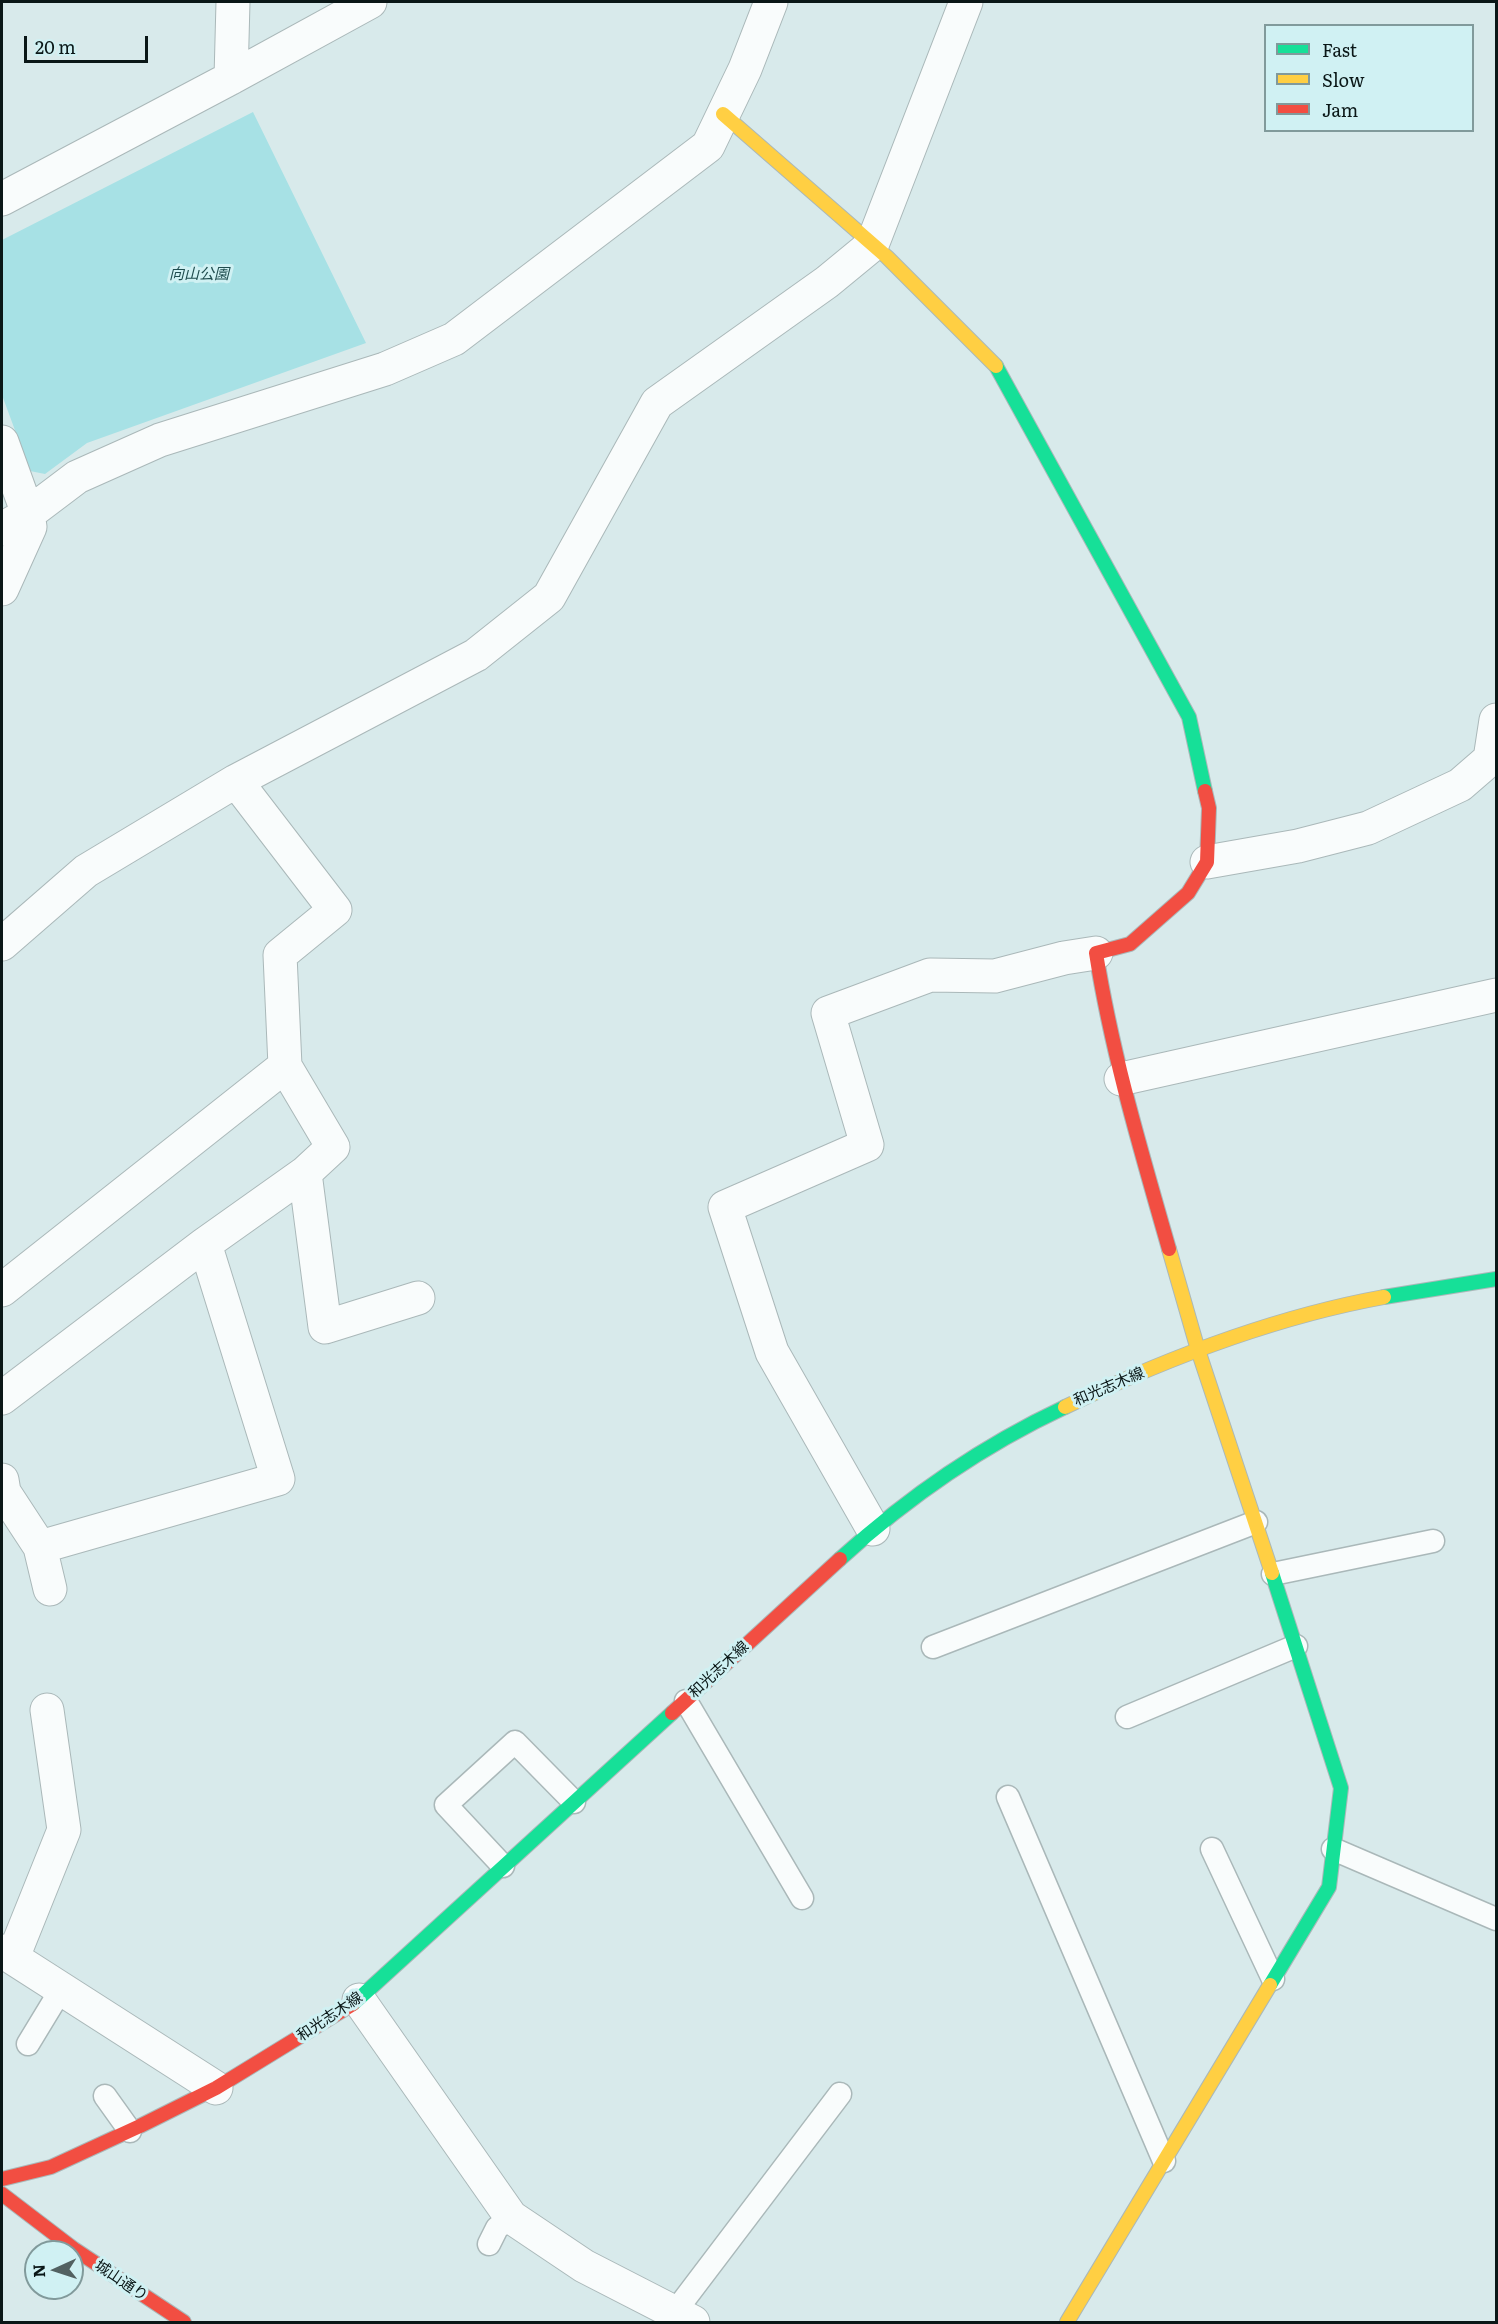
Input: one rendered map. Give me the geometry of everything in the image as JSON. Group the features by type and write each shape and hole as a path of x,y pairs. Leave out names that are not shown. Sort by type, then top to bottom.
{"street":[{"path":"231,78 233,2"},
{"path":"2,198 370,2"},
{"path":"15,522 77,477 160,440 385,369 454,339 708,146 745,69 771,2"},
{"path":"2,944 86,871 236,781 476,655 549,597 657,403 827,282 872,245 966,2"},
{"path":"723,114 887,257 995,364 1189,717 1209,808 1207,862 1188,893 1130,944 995,976 930,975 828,1013 867,1145 725,1207 772,1352 873,1529"},
{"path":"2,442 15,522"},
{"path":"2,589 30,527 15,522"},
{"path":"1207,862 1298,846 1368,828 1460,784 1493,759 1497,720"},
{"path":"2,1398 205,1244 305,1173 333,1147 285,1066 280,955 335,910 236,781"},
{"path":"1067,2322 1329,1887 1341,1788 1198,1350 1122,1079 1105,1011 1096,953"},
{"path":"1122,1079 1497,995"},
{"path":"2,1290 285,1066"},
{"path":"305,1173 325,1327 418,1298"},
{"path":"40,1547 278,1479 205,1244"},
{"name":"和光志木線","path":"2,2179 51,2167 216,2088 358,2000 873,1529 952,1469 1022,1427 1106,1387 1198,1350 1340,1305 1497,1279"},
{"path":"2,1480 4,1492 40,1547 50,1589"},
{"path":"47,1710 64,1830 8,1954 216,2088"},
{"path":"358,2000 511,2217 584,2266 684,2318"},
{"name":"城山通り","path":"2,2194 74,2249 184,2322"}],"lane":[{"path":"933,1647 1256,1522"},
{"path":"1273,1574 1433,1541"},
{"path":"1127,1717 1296,1646"},
{"path":"686,1701 802,1898"},
{"path":"503,1866 446,1805 515,1742 574,1802"},
{"path":"1008,1797 1164,2161"},
{"path":"1333,1849 1497,1919"},
{"path":"1212,1850 1273,1979"},
{"path":"28,2044 62,1988"},
{"path":"684,2318 840,2094"},
{"path":"105,2096 130,2131"},
{"path":"489,2244 497,2228 511,2217"}],"green space":[{"name":"向山公園","path":"253,112 366,343 87,443 45,474 30,471 2,395 2,240"}],"traffic: fast":[{"path":"996,366 1189,717 1205,791"},
{"path":"1384,1297 1496,1279"},
{"path":"840,1559 892,1515 947,1474 1004,1438 1065,1407"},
{"path":"1270,1985 1329,1887 1341,1788 1272,1573"},
{"path":"353,2004 672,1713"}],"traffic: slow":[{"path":"723,114 887,257 996,366"},
{"path":"1169,1249 1198,1350 1272,1573"},
{"path":"1065,1407 1181,1356 1261,1328 1384,1297"},
{"path":"1067,2322 1270,1985"}],"traffic: jam":[{"path":"1169,1249 1119,1065 1096,953 1130,944 1188,893 1207,862 1209,808 1205,791"},
{"path":"672,1713 840,1559"},
{"path":"2,2179 51,2167 140,2126 216,2088 353,2004"},
{"path":"2,2194 74,2249 184,2322"}]}
